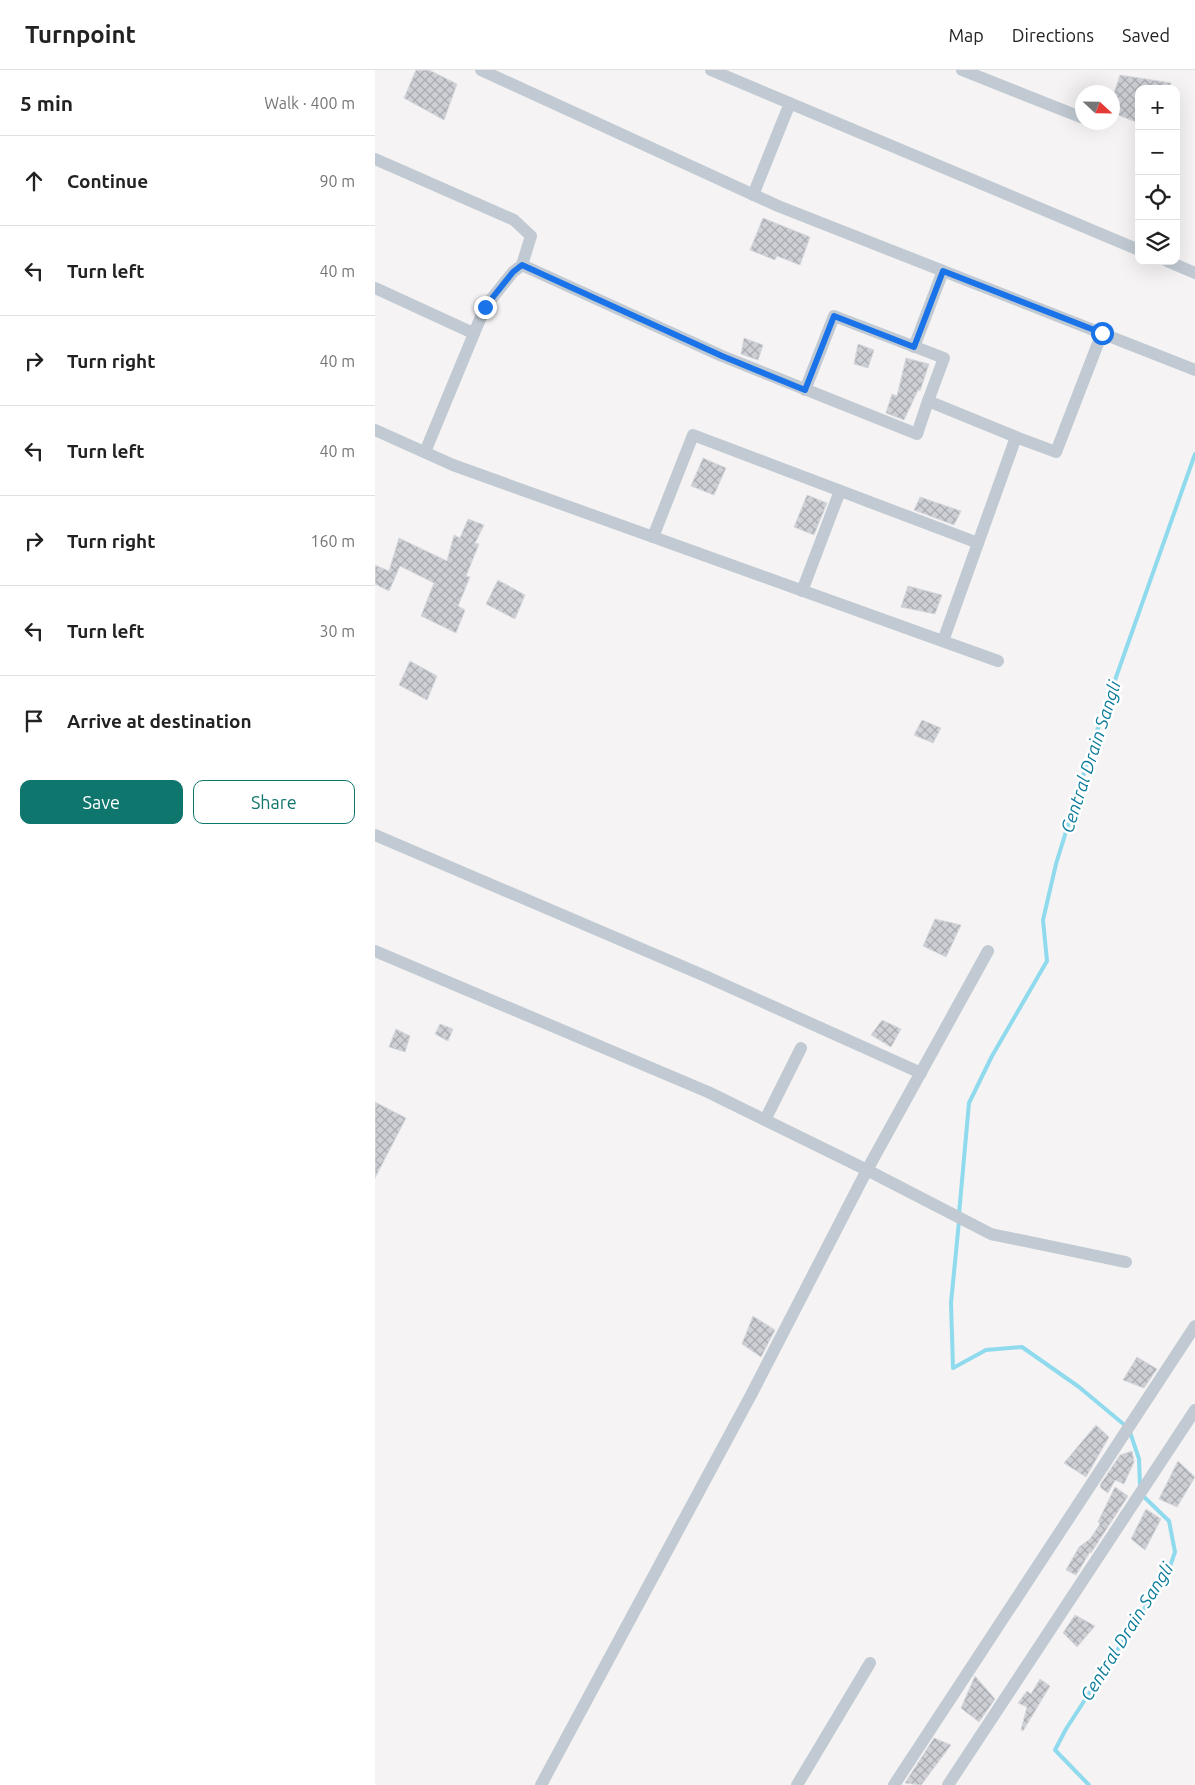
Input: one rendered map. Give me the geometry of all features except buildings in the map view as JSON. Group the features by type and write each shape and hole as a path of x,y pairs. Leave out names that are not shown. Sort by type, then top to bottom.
{"street":[{"path":"481,70 753,195 1195,370"},
{"path":"711,70 1135,248"},
{"path":"962,70 1075,115"},
{"path":"753,195 790,103"},
{"path":"375,159 514,220 531,236 522,265 513,272 485,307 425,452"},
{"path":"522,265 722,356 805,390 917,434 927,401 944,358 834,316 805,390"},
{"path":"1176,265 1195,273"},
{"path":"914,347 943,271"},
{"path":"375,288 473,333"},
{"path":"927,401 1056,452 1102,333"},
{"path":"375,430 453,465 998,661"},
{"path":"653,537 693,435 978,543"},
{"path":"943,641 1016,437"},
{"path":"802,591 840,491"},
{"path":"375,835 705,976 921,1073"},
{"path":"375,951 699,1088 867,1170 991,1234 1126,1262"},
{"path":"541,1785 751,1395 867,1170 988,951"},
{"path":"765,1120 801,1048"},
{"path":"894,1785 1195,1326"},
{"path":"948,1785 1195,1410"},
{"path":"797,1785 871,1663"}],"waterway":[{"name":"Central Drain Sangli","path":"959,1214 969,1103 992,1056 1047,961 1043,920 1056,864 1097,731 1195,454"},
{"name":"Central Drain Sangli","path":"959,1221 951,1303 953,1368 986,1350 1022,1347 1079,1387 1127,1427"},
{"name":"Central Drain Sangli","path":"1130,1432 1139,1459 1140,1486"},
{"name":"Central Drain Sangli","path":"1089,1785 1055,1750 1066,1729 1168,1572 1175,1552 1169,1521 1142,1495"}],"route":[{"path":"485,307 513,272 522,265 722,356 805,390 834,316 914,347 943,271 1102,333"}]}
